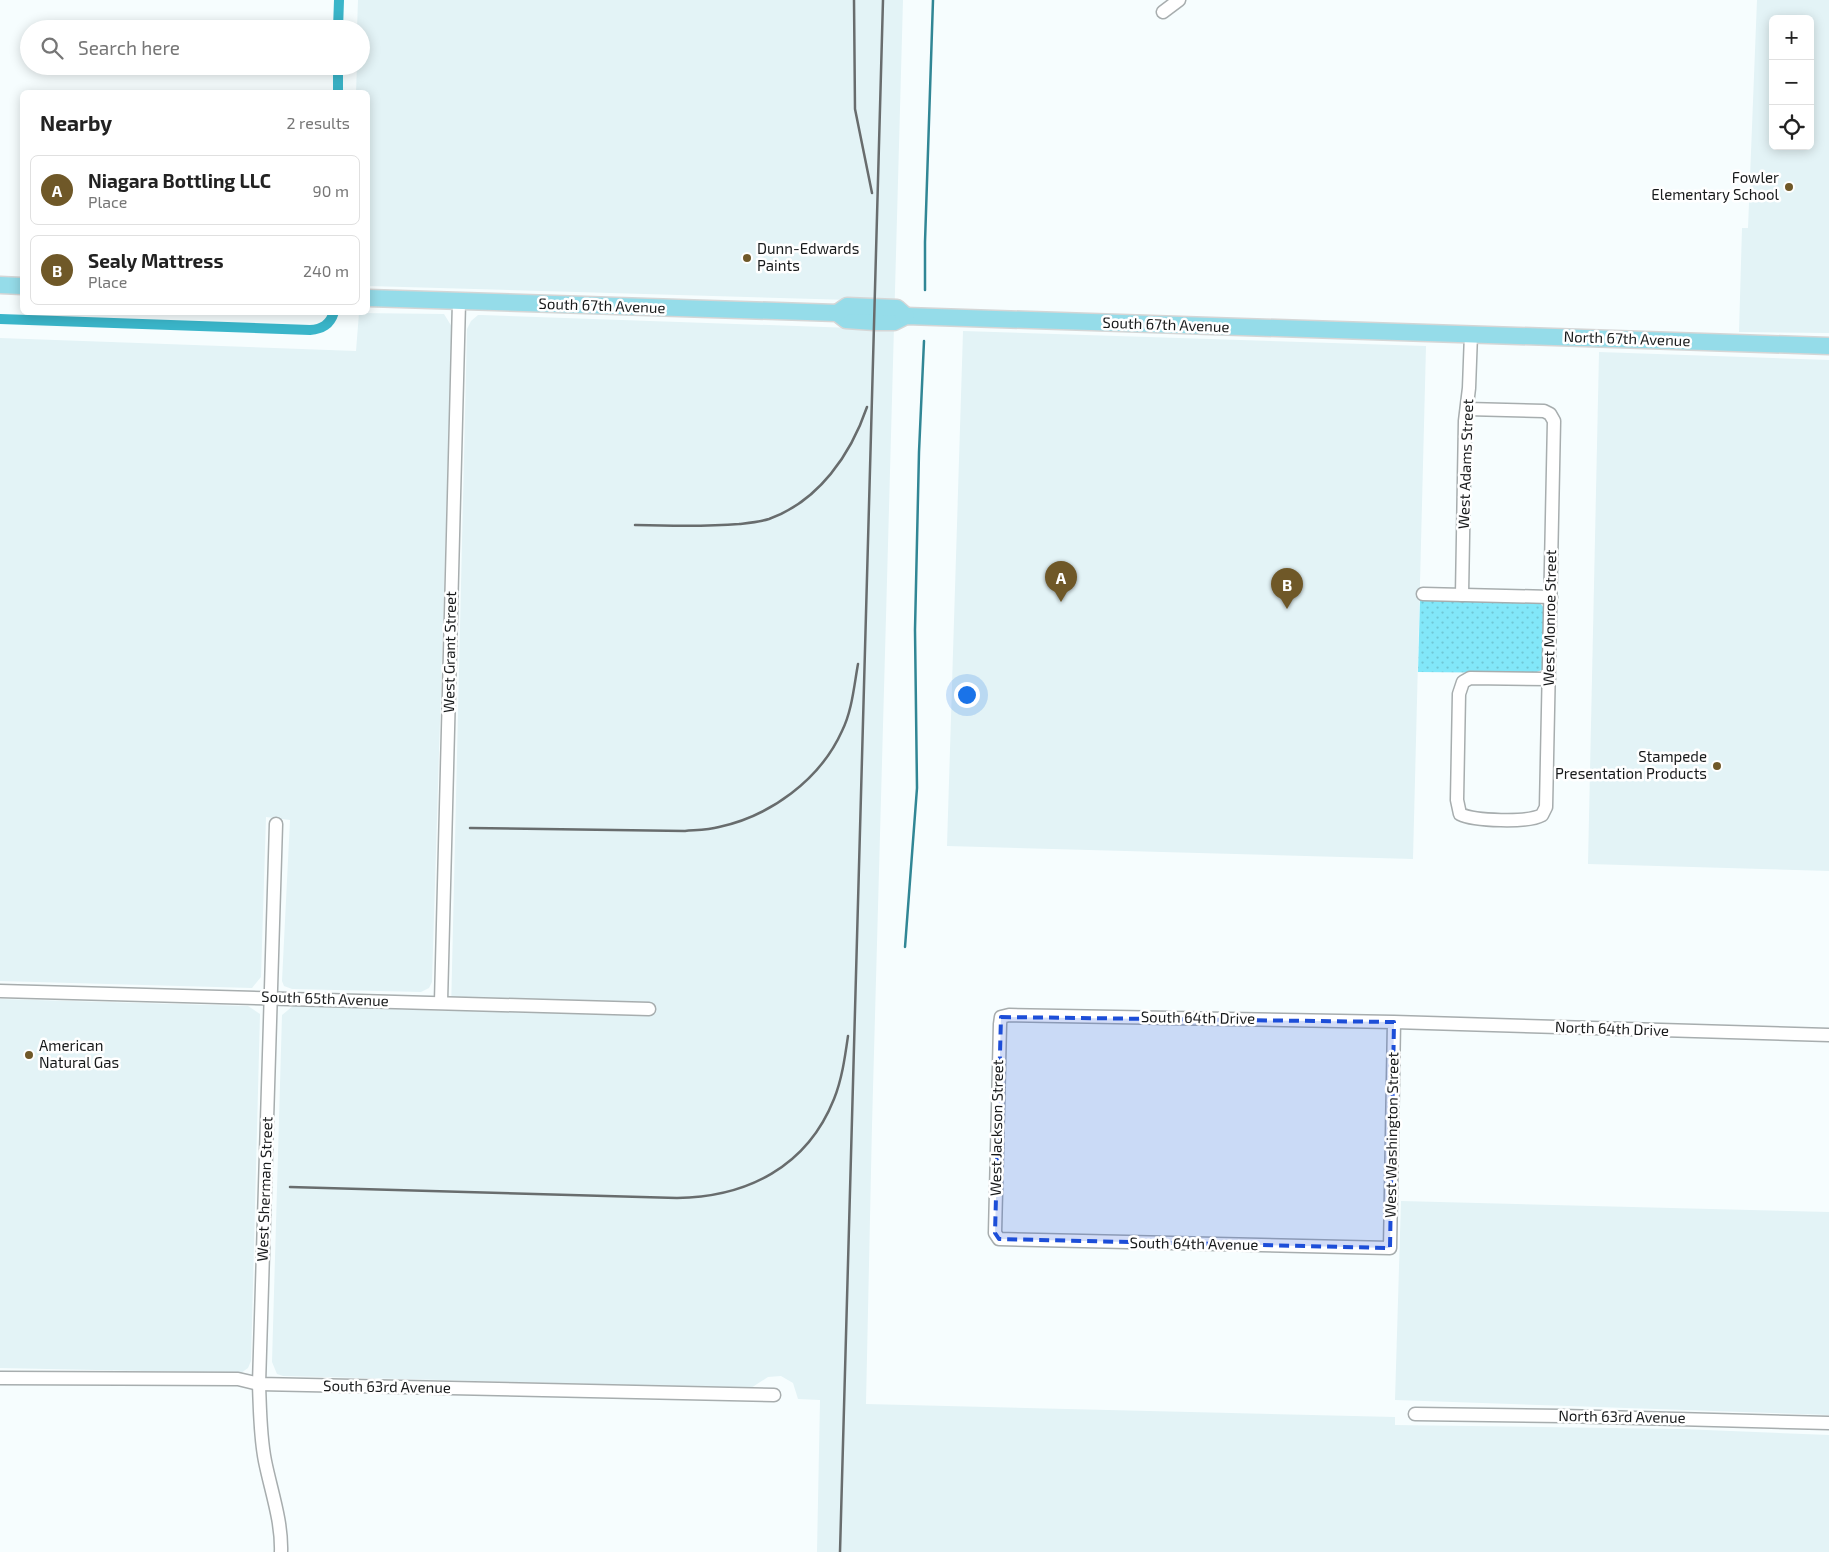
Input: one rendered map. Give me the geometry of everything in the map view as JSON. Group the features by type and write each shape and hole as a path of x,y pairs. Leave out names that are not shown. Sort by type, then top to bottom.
{"main road":[{"path":"0,285 20,286"},
{"name":"South 67th Avenue","path":"370,298 837,313 847,306 897,308 906,316 1426,333"},
{"name":"North 67th Avenue","path":"1426,333 1829,346"}],"street":[{"path":"1163,12 1178,0"},
{"name":"West Grant Street","path":"441,1002 459,302"},
{"name":"West Adams Street","path":"1462,595 1471,334"},
{"name":"West Monroe Street","path":"1467,409 1544,411 1550,414 1554,421 1550,597 1549,679 1546,807 1542,815 1531,819 1474,819 1460,814 1457,800 1459,694 1463,682 1470,678 1549,679"},
{"path":"1423,594 1550,597"},
{"name":"West Sherman Street","path":"276,824 259,1384 265,1461 277,1510 281,1552"},
{"name":"South 65th Avenue","path":"0,992 270,997 649,1009"},
{"name":"South 64th Drive","path":"1002,1017 1009,1015 1394,1022"},
{"name":"West Jackson Street","path":"998,1239 995,1233 1000,1024 1002,1017"},
{"name":"North 64th Drive","path":"1394,1022 1829,1036"},
{"name":"West Washington Street","path":"1390,1248 1394,1022"},
{"name":"South 64th Avenue","path":"998,1239 1390,1248"},
{"name":"South 63rd Avenue","path":"0,1378 238,1379 259,1384 774,1395"},
{"name":"North 63rd Avenue","path":"1414,1414 1829,1423"}],"highlighted area":[{"path":"1001,1017 1394,1022 1390,1248 999,1239 995,1233"}],"shaded area":[{"path":"358,0 903,0 866,1404 1395,1417 1395,1425 1682,1429 1829,1435 1829,1552 817,1552 820,1400 798,1399 793,1383 781,1376 768,1377 751,1388 283,1376 277,1374 272,1362 282,1015 293,1006 451,1011 467,329 471,321 478,315 482,315 852,328 851,300 370,286 370,90 356,90 357,75 370,75 370,20 357,20"},
{"name":"Fowler Elementary School","path":"1757,0 1829,0 1829,333 1739,332 1742,228 1748,228"},
{"path":"370,313 444,314 452,327 432,982 429,988 421,992 292,989 284,986 282,981 290,820 266,817 261,977 252,988 0,981 0,338 356,351 359,315 370,315"},
{"path":"963,331 1426,346 1413,859 947,846"},
{"path":"1599,352 1829,360 1829,871 1588,864"},
{"path":"1420,599 1540,603 1544,608 1542,670 1534,673 1418,672"},
{"path":"0,999 248,1006 260,1014 251,1361 248,1368 241,1373 0,1368"},
{"path":"1401,1201 1829,1212 1829,1415 1395,1400"}],"waterway":[{"path":"338,20 339,0"},
{"path":"925,290 933,0"},
{"path":"338,75 338,90"},
{"path":"0,319 310,330 325,326 332,315"},
{"path":"905,947 917,788 915,630 919,452 924,341"}],"railway":[{"path":"854,0 855,109 872,193"},
{"path":"840,1552 883,0"},
{"path":"635,525 700,526 739,524 769,519 787,511 803,501 831,474 852,442 867,407"},
{"path":"470,828 685,831 715,828 738,822 757,814 775,805 807,780 832,749 848,715 858,664"},
{"path":"290,1187 677,1198 727,1192 772,1174 791,1160 808,1143 822,1123 837,1091 848,1036"}],"place":[{"name":"Fowler Elementary School","path":"1789,187"},
{"name":"Dunn-Edwards Paints","path":"747,258"},
{"name":"Niagara Bottling LLC","path":"1061,602"},
{"name":"Sealy Mattress","path":"1287,609"},
{"name":"Stampede Presentation Products","path":"1717,766"},
{"name":"American Natural Gas","path":"29,1055"}]}
